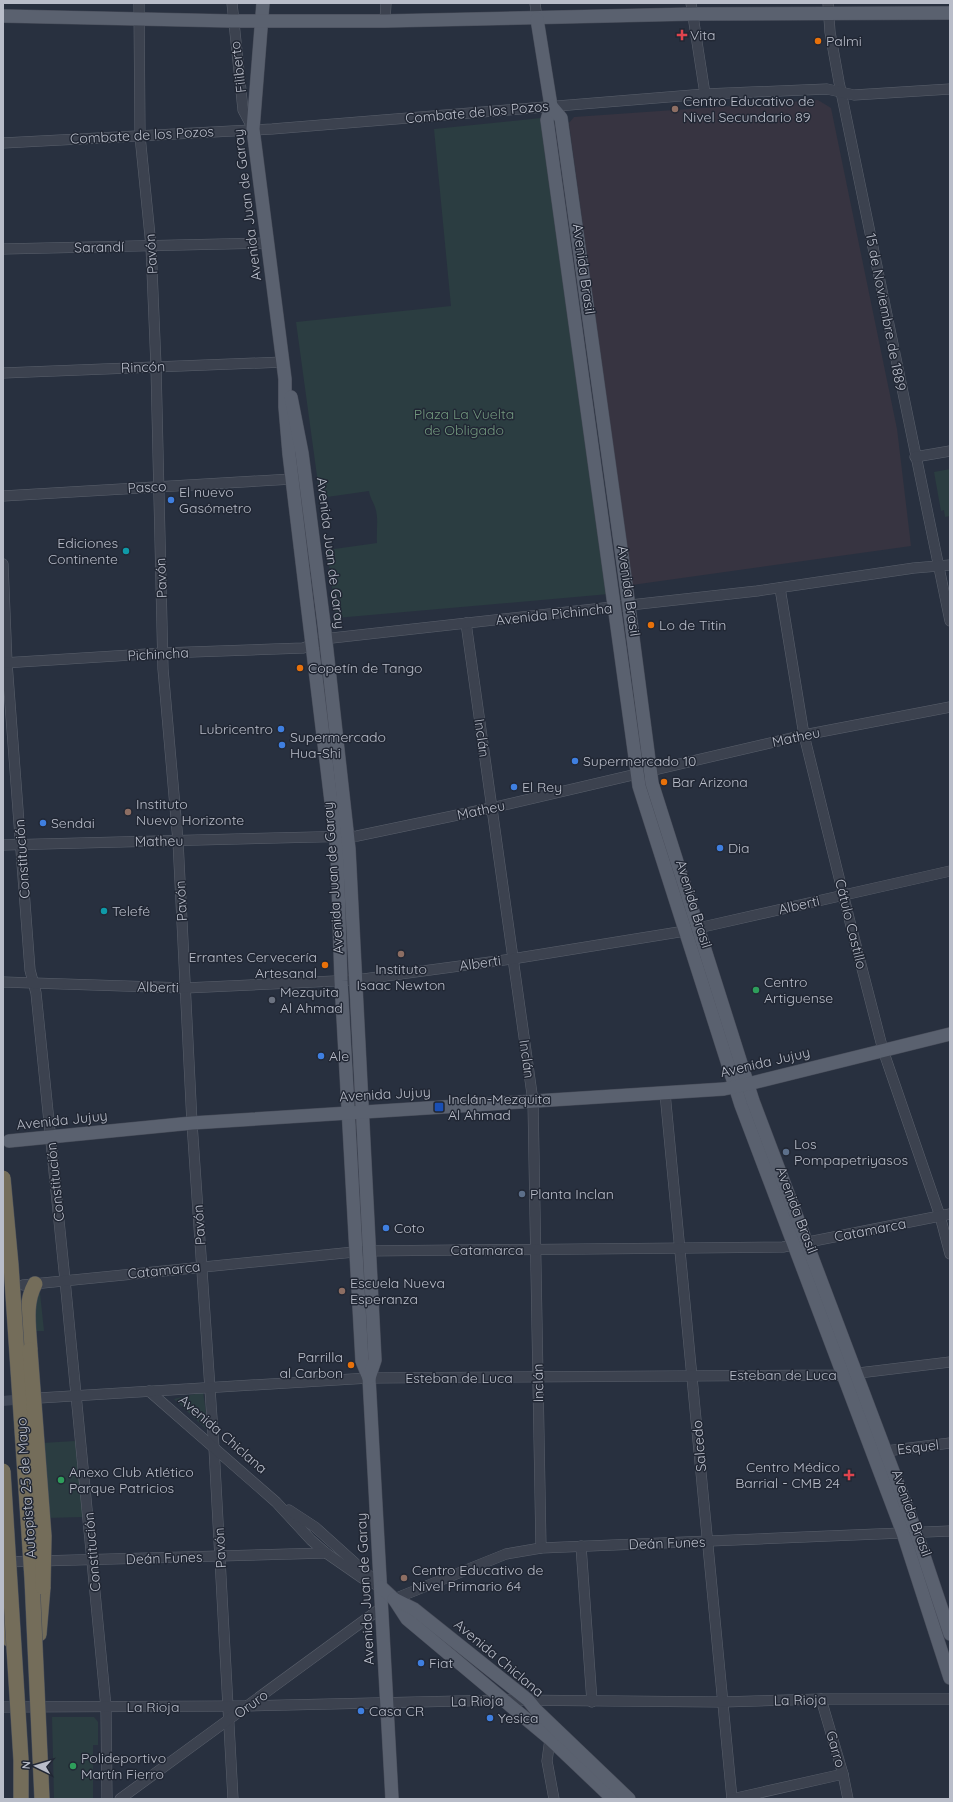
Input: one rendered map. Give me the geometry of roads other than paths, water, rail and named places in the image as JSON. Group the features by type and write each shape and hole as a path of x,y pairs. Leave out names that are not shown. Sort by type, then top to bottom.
{"highway":[{"name":"Autopista 25 de Mayo","path":"3,1178 12,1281 42,1799"},
{"path":"29,1284 30,1294 28,1303 30,1350 44,1536 42,1601 35,1659"},
{"name":"Autopista 25 de Mayo","path":"3,1471 21,1760 21,1799"},
{"path":"3,1610 15,1668"}],"main road":[{"name":"Avenida Juan de Garay","path":"263,3 253,129 285,379 286,418 292,479 312,645 342,837 341,981 362,1361 369,1378 392,1799"},
{"path":"3,16 232,21 386,21 537,19 692,9 828,9 950,13"},
{"name":"Avenida Brasil","path":"537,19 551,106 547,120 615,608 636,773 735,1087 800,1244 849,1374 950,1678"},
{"name":"Avenida Brasil","path":"551,106 561,118 629,606 649,771 800,1244"},
{"name":"Avenida Juan de Garay","path":"285,379 293,407 302,453 326,640 342,837 356,980 362,1112 371,1251 375,1360 369,1378"},
{"name":"Avenida Jujuy","path":"8,1141 192,1123 665,1093 735,1087 950,1034"},
{"name":"Avenida Brasil","path":"849,1374 886,1451 916,1532 950,1634"},
{"name":"Avenida Chiclana","path":"381,1587 394,1599 407,1619 550,1739 612,1799"},
{"name":"Avenida Chiclana","path":"394,1599 414,1609 528,1700 537,1711 629,1799"}],"street":[{"name":"Pavón","path":"139,3 140,136 151,246 156,366 163,653 178,841 192,1123 214,1448 227,1721 233,1799"},
{"name":"Filiberto","path":"232,3 232,21 243,110 253,129"},
{"path":"386,3 386,21"},
{"path":"535,3 537,19"},
{"path":"692,9 705,94"},
{"name":"15 de Noviembre de 1889","path":"828,9 840,91 950,621"},
{"name":"Combate de los Pozos","path":"3,143 253,129 705,94 827,88 854,95 950,89"},
{"name":"Sarandí","path":"3,249 267,243"},
{"name":"Rincón","path":"3,373 283,362"},
{"path":"915,457 950,451"},
{"name":"Pasco","path":"3,496 292,479"},
{"name":"Constitución","path":"3,564 5,663 30,970 33,984 51,1137 93,1560 106,1707 107,1799"},
{"path":"939,566 950,565"},
{"name":"Avenida Pichincha","path":"312,645 326,640 466,622 615,608 780,588 919,567 939,566"},
{"name":"Cátulo Castillo","path":"780,588 804,735 843,895 883,1050 940,1216 950,1254"},
{"name":"Inclán","path":"466,622 533,1101 541,1548"},
{"name":"Pichincha","path":"5,663 163,653 304,648 312,645"},
{"name":"Matheu","path":"3,845 342,837 491,808 804,735 950,708"},
{"name":"Alberti","path":"3,982 185,988 356,980 512,959 685,931 950,872"},
{"name":"Salcedo","path":"665,1093 732,1799"},
{"name":"Catamarca","path":"29,1284 201,1266 371,1251 783,1247 950,1214"},
{"name":"Esteban de Luca","path":"39,1398 369,1378 849,1374 950,1362"},
{"name":"Avenida Chiclana","path":"149,1391 276,1502 311,1540 326,1553 362,1578 381,1587"},
{"name":"Esquel","path":"886,1451 950,1443"},
{"name":"Avenida Chiclana","path":"276,1502 315,1527 381,1587"},
{"name":"Deán Funes","path":"394,1599 506,1554 541,1548 950,1531"},
{"path":"581,1546 592,1702"},
{"name":"Deán Funes","path":"3,1562 326,1553"},
{"name":"Oruro","path":"120,1799 381,1608"},
{"name":"La Rioja","path":"3,1707 247,1706 503,1700 722,1702 821,1699 950,1699"},
{"name":"Garro","path":"821,1699 843,1774 848,1799"},
{"path":"550,1739 547,1761 554,1799"},
{"path":"732,1799 843,1774"}],"tunnel":[{"path":"3,1401 25,1399"}],"place":[{"name":"Vita","path":"682,35"},
{"name":"Palmi","path":"818,41"},
{"name":"Centro Educativo de Nivel Secundario 89","path":"675,109"},
{"name":"El nuevo Gasómetro","path":"171,500"},
{"name":"Ediciones Continente","path":"126,551"},
{"name":"Lo de Titin","path":"651,625"},
{"name":"Copetín de Tango","path":"300,668"},
{"name":"Lubricentro","path":"281,729"},
{"name":"Supermercado Hua-Shi","path":"282,745"},
{"name":"Supermercado 10","path":"575,761"},
{"name":"Bar Arizona","path":"664,782"},
{"name":"El Rey","path":"514,787"},
{"name":"Instituto Nuevo Horizonte","path":"128,812"},
{"name":"Sendai","path":"43,823"},
{"name":"Dia","path":"720,848"},
{"name":"Telefé","path":"104,911"},
{"name":"Instituto Isaac Newton","path":"401,954"},
{"name":"Errantes Cervecería Artesanal","path":"325,965"},
{"name":"Centro Artiguense","path":"756,990"},
{"name":"Mezquita Al Ahmad","path":"272,1000"},
{"name":"Ale","path":"321,1056"},
{"name":"Inclán-Mezquita Al Ahmad","path":"439,1107"},
{"name":"Los Pompapetriyasos","path":"786,1152"},
{"name":"Planta Inclan","path":"522,1194"},
{"name":"Coto","path":"386,1228"},
{"name":"Escuela Nueva Esperanza","path":"342,1291"},
{"name":"Parrilla al Carbon","path":"351,1365"},
{"name":"Centro Médico Barrial - CMB 24","path":"849,1475"},
{"name":"Anexo Club Atlético Parque Patricios","path":"61,1480"},
{"name":"Centro Educativo de Nivel Primario 64","path":"404,1578"},
{"name":"Fiat","path":"421,1663"},
{"name":"Casa CR","path":"361,1711"},
{"name":"Yesica","path":"490,1718"},
{"name":"Polideportivo Martín Fierro","path":"73,1766"}],"park label":[{"name":"Plaza La Vuelta de Obligado","path":"464,422"}]}
